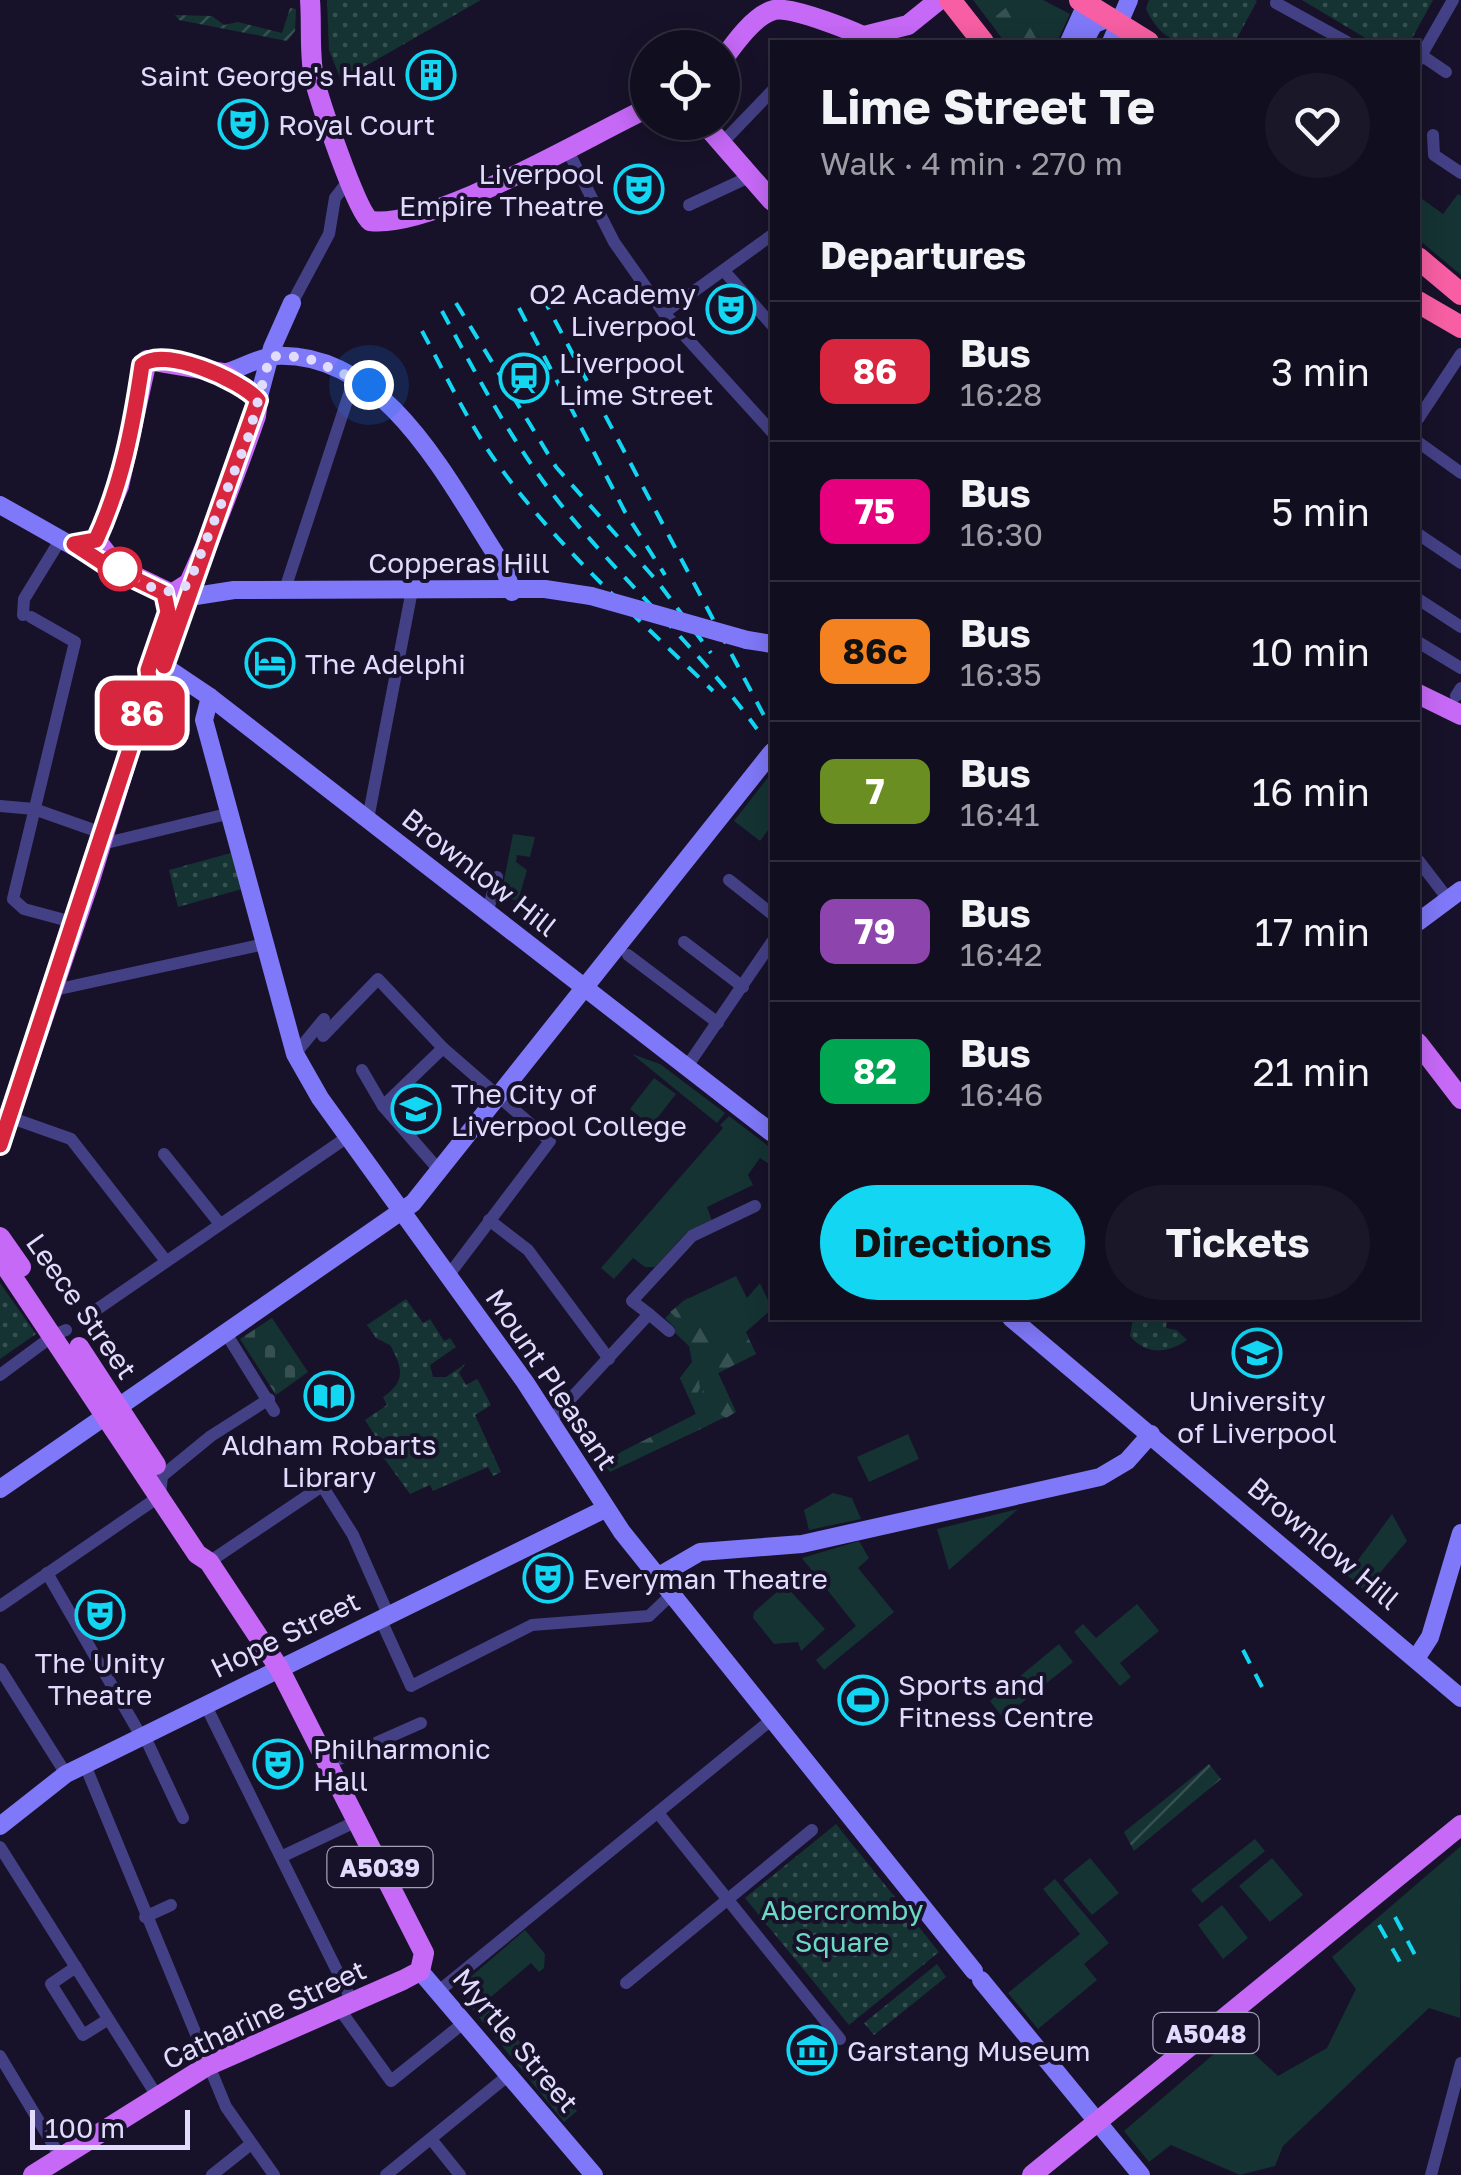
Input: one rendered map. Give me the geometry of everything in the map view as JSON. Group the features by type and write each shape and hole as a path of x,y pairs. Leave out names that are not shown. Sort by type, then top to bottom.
{"highway":[{"path":"950,0 980,40"},
{"path":"1085,1 1145,40"},
{"path":"1420,260 1461,294"},
{"path":"1420,303 1461,326"}],"main road":[{"path":"310,0 312,63 363,217 386,223 465,199 630,117"},
{"path":"908,25 918,0"},
{"path":"740,41 757,21 774,10 792,12 869,39 908,25 939,0"},
{"path":"718,140 764,187"},
{"path":"0,1145 76,922 180,601 182,590 189,583 221,512 258,400 224,374 147,360 142,365 119,486 96,540 118,568 180,601"},
{"path":"1420,694 1459,699"},
{"path":"1420,1046 1461,1100"},
{"name":"Leece Street","path":"0,1238 114,1410"},
{"name":"Leece Street","path":"0,1258 60,1332"},
{"name":"A5039","path":"114,1410 197,1554 210,1562 279,1668"},
{"name":"Myrtle Street","path":"279,1668 424,1954 420,1971"},
{"name":"A5048","path":"1378,1893 1461,1807"},
{"name":"A5048","path":"1032,2175 1461,1824"},
{"name":"Catharine Street","path":"33,2175 62,2164 156,2096 207,2066 420,1971"}],"street":[{"path":"1420,56 1453,0"},
{"path":"1070,40 1085,1"},
{"path":"1284,4 1344,40"},
{"path":"1085,40 1094,24 1118,20"},
{"path":"1103,40 1118,20"},
{"path":"1420,59 1446,72"},
{"path":"721,144 770,93"},
{"path":"1433,135 1434,155 1461,173"},
{"path":"566,147 614,242 664,313 770,430"},
{"path":"258,400 270,356 328,234 334,198 350,180"},
{"path":"688,205 764,187"},
{"path":"664,313 770,238"},
{"path":"725,272 770,323"},
{"path":"1420,416 1461,354"},
{"path":"224,374 270,356 305,357 381,394 410,426 504,567 512,592"},
{"path":"285,589 354,379"},
{"path":"1420,443 1461,473"},
{"path":"0,505 68,540 106,565 118,568"},
{"path":"1420,535 1461,564"},
{"path":"68,540 96,540"},
{"path":"68,540 24,599 26,616 75,642 13,899 24,909 76,922"},
{"name":"Copperas Hill","path":"180,601 285,589 512,592 545,588 591,596 770,644"},
{"path":"368,819 412,590"},
{"path":"1420,599 1461,627"},
{"path":"1420,643 1461,668"},
{"name":"Brownlow Hill","path":"156,669 210,697 770,1131"},
{"name":"Mount Pleasant","path":"210,697 204,720 295,1054 346,1138 550,1420 605,1510 770,1720 1142,2175"},
{"path":"207,731 230,713"},
{"path":"0,1488 401,1212 586,991 770,755"},
{"path":"0,806 34,809 103,839 231,813"},
{"path":"1420,862 1455,895 1420,921"},
{"path":"488,914 497,878"},
{"path":"729,880 770,912"},
{"path":"684,942 743,987"},
{"path":"50,991 266,944"},
{"path":"686,1068 770,945"},
{"path":"628,954 718,1023"},
{"path":"323,1036 378,979 443,1048 550,1140 448,1276"},
{"path":"295,1054 324,1019"},
{"path":"383,1106 443,1048"},
{"path":"362,1070 383,1106 439,1170"},
{"path":"8,1117 71,1139 166,1261"},
{"path":"96,1310 346,1138"},
{"path":"164,1154 220,1224"},
{"path":"669,1331 632,1301 688,1240 755,1206"},
{"path":"490,1220 528,1250 608,1359"},
{"path":"550,1420 648,1314"},
{"name":"Brownlow Hill","path":"1013,1320 1417,1656 1461,1698"},
{"path":"0,1375 60,1332"},
{"path":"0,1606 161,1486 212,1436 272,1405 227,1335"},
{"path":"657,1577 700,1552 802,1544 1100,1477 1127,1460 1150,1434"},
{"path":"210,1562 319,1481 353,1535 411,1686 532,1626 649,1616 671,1595"},
{"name":"Hope Street","path":"0,1826 66,1774 605,1510"},
{"path":"1417,1656 1430,1636 1461,1532"},
{"path":"47,1573 143,1735 183,1818"},
{"path":"0,1670 66,1774"},
{"path":"205,1704 283,1856 345,2004 391,2081 466,2021"},
{"path":"440,1990 770,1720"},
{"path":"328,1764 421,1723"},
{"path":"85,1765 207,2066 226,2107 274,2175"},
{"path":"658,1813 840,2038"},
{"path":"283,1856 357,1821"},
{"path":"626,1984 812,1830"},
{"path":"0,1847 156,2096"},
{"path":"144,1917 171,1905"},
{"path":"76,1967 51,1984 82,2035 108,2020"},
{"name":"Myrtle Street","path":"420,1971 594,2175"},
{"path":"0,2056 62,2164"},
{"path":"1431,2175 1461,2063"},
{"path":"386,2175 510,2074"},
{"path":"431,2139 460,2175"},
{"path":"212,2175 251,2144"}],"green space":[{"path":"327,0 481,0 341,80 329,50"},
{"path":"973,0 1043,0 1070,14 1058,40 1003,40"},
{"path":"1015,0 1028,6 1038,15 1044,40 1003,40 997,32 996,16"},
{"path":"1149,0 1257,1 1236,40 1172,39 1154,23 1146,9"},
{"path":"1302,0 1433,0 1411,40 1369,40"},
{"path":"290,8 296,9 295,31 287,41 179,20 175,15 212,16 224,25 238,22 282,33"},
{"path":"1458,194 1461,196 1461,275 1420,241 1420,197 1443,214"},
{"path":"769,776 770,828 760,841 734,821"},
{"path":"513,834 535,837 530,857 517,855 516,862 527,870 518,901 501,896"},
{"path":"231,853 242,889 178,907 169,870"},
{"path":"632,1054 660,1064 725,1113 717,1123"},
{"path":"654,1078 676,1094 651,1126 630,1109"},
{"path":"729,1116 770,1147 770,1165 760,1158 748,1175 753,1185 707,1207 712,1221 687,1232 655,1267 645,1267 633,1258 614,1279 601,1268 723,1128 720,1125"},
{"path":"736,1276 747,1298 760,1283 770,1311 746,1332 756,1354 718,1373 736,1412 610,1472 602,1462 696,1414 680,1378 700,1352 665,1318 683,1301"},
{"path":"0,1283 36,1334 0,1359"},
{"path":"688,1298 698,1316 723,1324 733,1347 732,1338 745,1332 756,1354 718,1373 736,1412 726,1418 711,1408 712,1422 707,1426 626,1464 621,1452 696,1414 691,1401 701,1399 703,1390 711,1406 714,1387 703,1379 704,1367 697,1370 700,1388 696,1395 689,1398 680,1378 692,1362 689,1346 673,1331 681,1322 670,1312"},
{"path":"406,1299 423,1323 430,1319 444,1341 450,1338 456,1347 430,1365 433,1377 446,1377 465,1364 459,1373 466,1385 477,1379 479,1382 491,1405 475,1415 501,1472 493,1476 488,1467 433,1491 430,1485 410,1494 373,1443 377,1439 365,1420 387,1405 383,1397 396,1386 400,1374 390,1345 376,1338 367,1325"},
{"path":"272,1318 308,1372 276,1395 240,1339"},
{"path":"1133,1320 1167,1320 1166,1328 1177,1330 1187,1340 1157,1350 1143,1347 1130,1336"},
{"path":"908,1434 919,1459 869,1482 857,1457"},
{"path":"833,1493 852,1498 861,1519 809,1530 804,1510"},
{"path":"1018,1509 949,1570 937,1529"},
{"path":"1392,1514 1407,1541 1367,1588 1377,1601 1347,1575"},
{"path":"859,1541 869,1558 858,1568 894,1612 824,1670 816,1660 856,1626 802,1558"},
{"path":"785,1585 825,1629 801,1651 798,1642 774,1644 753,1618 754,1612"},
{"path":"1137,1604 1159,1631 1120,1663 1131,1677 1120,1686 1074,1632 1083,1624 1096,1638"},
{"path":"1059,1644 1073,1662 1003,1718 990,1701"},
{"path":"1209,1764 1221,1779 1134,1851 1124,1832"},
{"name":"Abercromby Square","path":"836,1824 939,1952 849,2025 745,1898"},
{"path":"1255,1839 1265,1851 1202,1903 1191,1890"},
{"path":"1461,1846 1460,2018 1429,2008 1283,2146 1275,2166 1240,2175 1171,2145 1149,2162 1124,2131 1235,2036 1278,2076 1327,2048 1356,1989 1332,1957"},
{"path":"1090,1858 1119,1893 1092,1915 1063,1880"},
{"path":"1272,1858 1303,1895 1270,1922 1239,1886"},
{"path":"1055,1879 1109,1943 1084,1964 1097,1980 1038,2029 1008,1993 1080,1934 1043,1889"},
{"path":"1222,1905 1248,1938 1223,1959 1198,1925"},
{"path":"525,1930 545,1954 544,1968 539,1972 531,1963 486,2001 577,2111 564,2122 460,1994 461,1985"},
{"path":"937,1964 946,1977 874,2035 864,2023"}],"railway":[{"path":"542,296 769,725"},
{"path":"456,303 556,467 657,581 711,653"},
{"path":"519,308 625,512 665,575"},
{"path":"442,311 497,411 545,483 586,534 711,671 757,729"},
{"path":"422,331 480,437 526,500 603,585 713,691"},
{"path":"1243,1650 1262,1687"},
{"path":"1395,1917 1416,1957"},
{"path":"1379,1925 1401,1964"}],"bus line":[{"name":"86","path":"0,1145 102,844 150,688 148,670 168,612 164,593 106,565 74,544 96,540 111,508 119,486 142,365 155,359 224,374 249,389 258,400 256,416 164,666"}],"place":[{"name":"Saint George's Hall","path":"431,75"},
{"name":"Royal Court","path":"243,124"},
{"name":"Liverpool Empire Theatre","path":"639,189"},
{"name":"O2 Academy Liverpool","path":"731,309"},
{"name":"Liverpool Lime Street","path":"524,378"},
{"name":"The Adelphi","path":"270,663"},
{"name":"The City of Liverpool College","path":"416,1109"},
{"name":"University of Liverpool","path":"1257,1353"},
{"name":"Aldham Robarts Library","path":"329,1396"},
{"name":"Everyman Theatre","path":"548,1578"},
{"name":"The Unity Theatre","path":"100,1615"},
{"name":"Sports and Fitness Centre","path":"863,1700"},
{"name":"Philharmonic Hall","path":"278,1764"},
{"name":"Garstang Museum","path":"812,2050"}],"route":[{"path":"120,569 164,593 182,590 189,583 221,512 256,416 270,356 305,357 369,385"}]}
